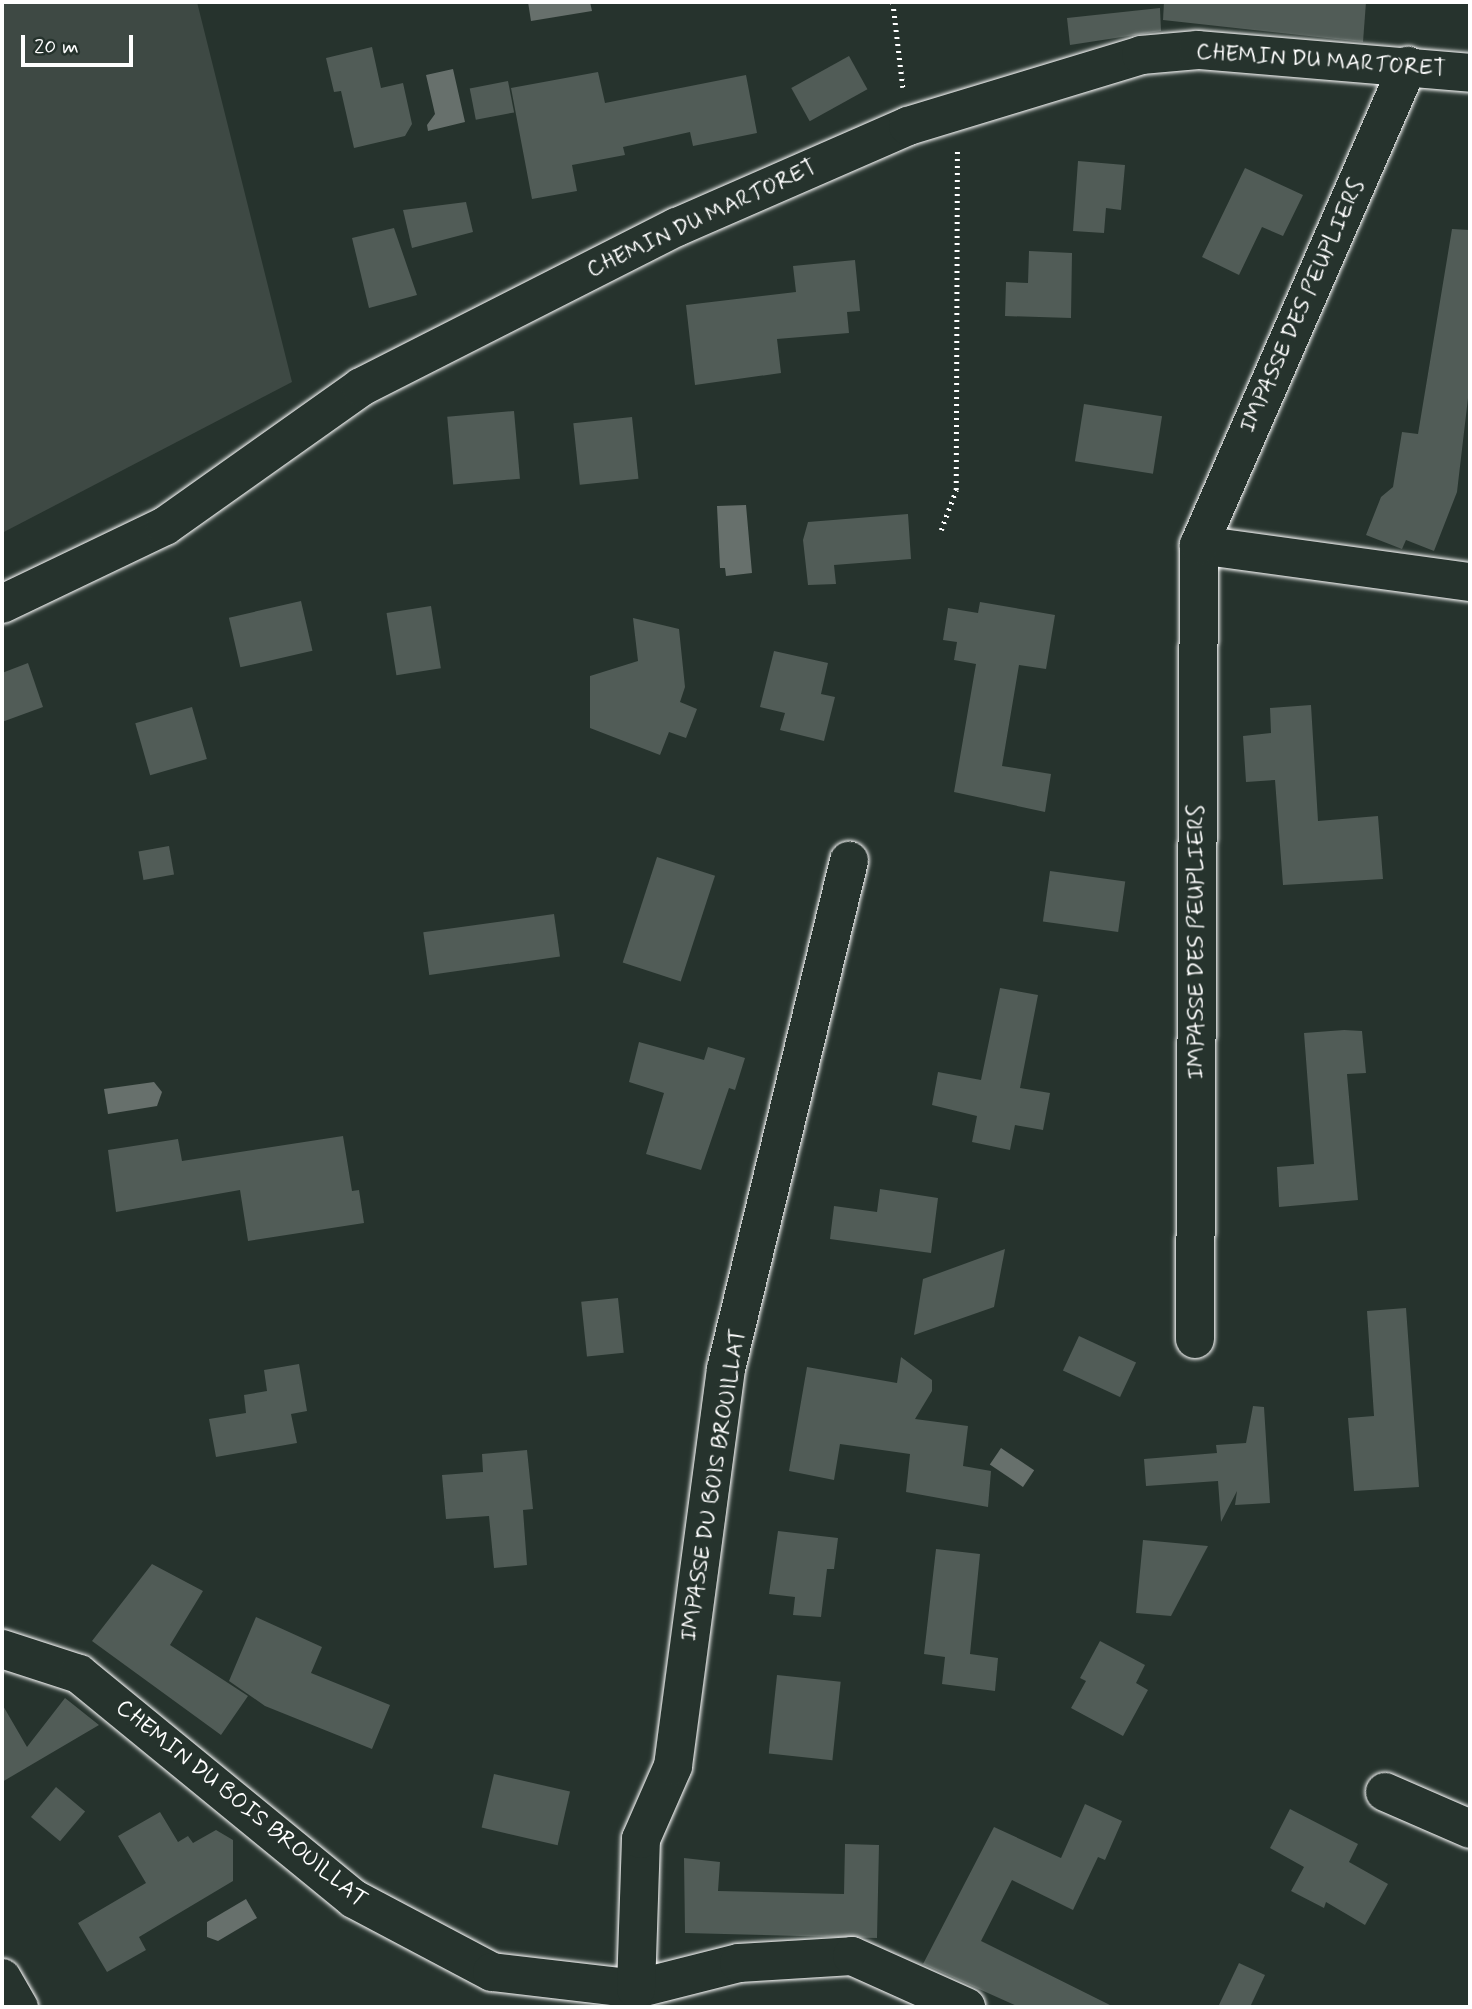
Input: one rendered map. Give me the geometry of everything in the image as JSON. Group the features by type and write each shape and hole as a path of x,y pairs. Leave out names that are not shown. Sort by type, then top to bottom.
{"street":[{"name":"CHEMIN DU MARTORET","path":"2,604 165,526 361,387 677,227 908,126 1141,55 1198,50 1470,73"},
{"name":"IMPASSE DES PEUPLIERS","path":"1195,1339 1199,545 1408,66"},
{"path":"1199,545 1470,582"},
{"name":"IMPASSE DU BOIS BROUILLAT","path":"636,1989 641,1839 673,1766 726,1369 849,861"},
{"name":"CHEMIN DU BOIS BROUILLAT","path":"2,1649 79,1674 354,1899 492,1972 636,1989 739,1963 852,1956 966,2007"},
{"path":"1385,1792 1470,1829"},
{"path":"2,1978 19,2007"}],"path":[{"path":"893,2 908,126"},
{"path":"942,530 956,490 957,110"}],"shaded area":[{"path":"2,2 197,2 292,382 2,533"},
{"path":"528,2 590,2 592,11 531,21"},
{"path":"453,69 465,122 428,131 427,125 435,114 426,75"},
{"path":"746,505 752,573 726,576 725,568 720,568 717,506"},
{"path":"154,1082 162,1092 157,1106 108,1114 104,1089"},
{"path":"1001,1448 1034,1470 1023,1487 990,1465"},
{"path":"246,1899 257,1918 218,1941 207,1937 207,1922"}],"building":[{"path":"1164,2 1366,2 1363,42 1163,20"},
{"path":"1160,8 1161,31 1070,45 1067,18"},
{"path":"372,47 381,88 403,83 412,124 405,136 354,148 341,91 334,92 326,58"},
{"path":"849,56 867,89 810,121 791,88"},
{"path":"598,72 605,103 746,75 757,133 693,146 690,132 623,147 625,155 572,165 577,191 532,199 511,88"},
{"path":"508,81 514,112 476,120 470,88"},
{"path":"1078,161 1125,165 1121,210 1106,208 1104,233 1073,231"},
{"path":"1245,168 1303,195 1283,236 1262,227 1239,275 1202,257"},
{"path":"466,202 473,232 412,248 403,210"},
{"path":"394,228 417,295 369,308 352,238"},
{"path":"1452,229 1470,230 1470,381 1457,492 1434,551 1406,540 1402,549 1366,535 1381,497 1393,487 1402,432 1418,434"},
{"path":"1029,251 1072,253 1071,318 1005,316 1006,282 1028,283"},
{"path":"855,260 860,311 847,312 849,333 777,339 781,373 695,385 686,305 796,292 793,266"},
{"path":"1084,404 1162,416 1153,474 1075,461"},
{"path":"514,411 520,479 453,485 447,417"},
{"path":"632,417 638,479 580,485 573,423"},
{"path":"908,514 911,559 834,565 836,584 808,585 803,540 808,522"},
{"path":"301,601 312,651 240,667 229,618"},
{"path":"980,602 1055,615 1046,669 1019,665 1002,766 1051,774 1045,812 954,792 976,664 954,660 957,642 943,640 948,608 978,613"},
{"path":"431,606 441,668 396,675 387,613"},
{"path":"633,618 679,629 685,687 680,702 697,709 686,738 669,732 660,755 590,728 590,676 638,661"},
{"path":"774,651 828,663 821,694 835,697 824,741 780,730 785,713 760,707"},
{"path":"28,663 43,707 2,722 2,673"},
{"path":"1311,705 1318,821 1378,816 1383,879 1283,885 1275,780 1246,782 1243,736 1271,733 1270,708"},
{"path":"192,707 207,759 150,775 135,723"},
{"path":"169,846 174,875 144,880 138,851"},
{"path":"657,857 715,876 681,981 623,963"},
{"path":"1050,871 1125,882 1118,932 1043,922"},
{"path":"554,914 560,957 429,975 423,932"},
{"path":"1000,988 1038,995 1020,1088 1050,1093 1043,1130 1015,1125 1010,1150 972,1142 977,1116 932,1105 938,1072 981,1080"},
{"path":"1362,1031 1366,1073 1347,1074 1358,1200 1279,1207 1277,1167 1314,1164 1304,1033"},
{"path":"639,1042 704,1060 708,1047 745,1058 735,1090 729,1088 701,1170 646,1154 664,1093 629,1082"},
{"path":"343,1136 352,1191 359,1190 364,1223 248,1241 240,1190 116,1212 108,1150 178,1139 182,1161"},
{"path":"880,1189 938,1198 931,1253 830,1239 834,1206 877,1212"},
{"path":"1005,1249 994,1307 914,1335 923,1279"},
{"path":"618,1298 624,1353 587,1357 581,1302"},
{"path":"1406,1308 1419,1487 1354,1491 1348,1418 1374,1416 1367,1311"},
{"path":"1079,1336 1136,1363 1120,1397 1063,1370"},
{"path":"901,1357 932,1380 932,1391 915,1419 968,1426 963,1466 991,1471 988,1507 906,1492 910,1454 840,1444 834,1480 789,1471 807,1367 897,1383"},
{"path":"299,1364 307,1411 291,1414 297,1443 216,1457 209,1419 246,1413 244,1395 267,1391 264,1370"},
{"path":"1253,1406 1264,1407 1270,1503 1235,1505 1237,1491 1221,1522 1218,1481 1146,1486 1144,1459 1217,1453 1216,1445 1246,1443"},
{"path":"527,1450 533,1509 523,1510 527,1565 494,1568 489,1516 446,1519 442,1475 483,1472 482,1454"},
{"path":"778,1531 838,1538 834,1569 827,1569 821,1617 793,1615 795,1597 769,1594"},
{"path":"1143,1540 1208,1546 1171,1616 1136,1613"},
{"path":"936,1549 980,1554 970,1654 998,1658 995,1691 942,1684 945,1657 924,1654"},
{"path":"152,1564 203,1591 170,1645 248,1696 221,1735 92,1641"},
{"path":"256,1617 322,1647 311,1673 390,1705 372,1749 265,1706 229,1681"},
{"path":"1100,1641 1145,1665 1136,1683 1148,1690 1123,1736 1071,1708 1086,1681 1080,1678"},
{"path":"777,1675 841,1682 832,1760 769,1754"},
{"path":"65,1698 99,1725 2,1782 2,1704 27,1747"},
{"path":"494,1774 570,1792 558,1845 482,1828"},
{"path":"56,1787 85,1811 60,1841 31,1817"},
{"path":"1085,1804 1122,1821 1105,1860 1098,1857 1073,1910 1012,1880 981,1941 1114,2007 1019,2007 923,1964 994,1827 1061,1858"},
{"path":"1290,1809 1358,1844 1349,1862 1388,1884 1365,1925 1326,1902 1324,1908 1291,1891 1304,1867 1270,1848"},
{"path":"160,1812 178,1842 188,1836 193,1843 216,1830 233,1840 233,1881 139,1937 146,1950 107,1972 78,1923 146,1883 118,1836"},
{"path":"845,1844 879,1845 877,1938 685,1933 684,1858 720,1862 718,1891 844,1894"},
{"path":"1239,1963 1265,1975 1250,2007 1218,2007"}]}
